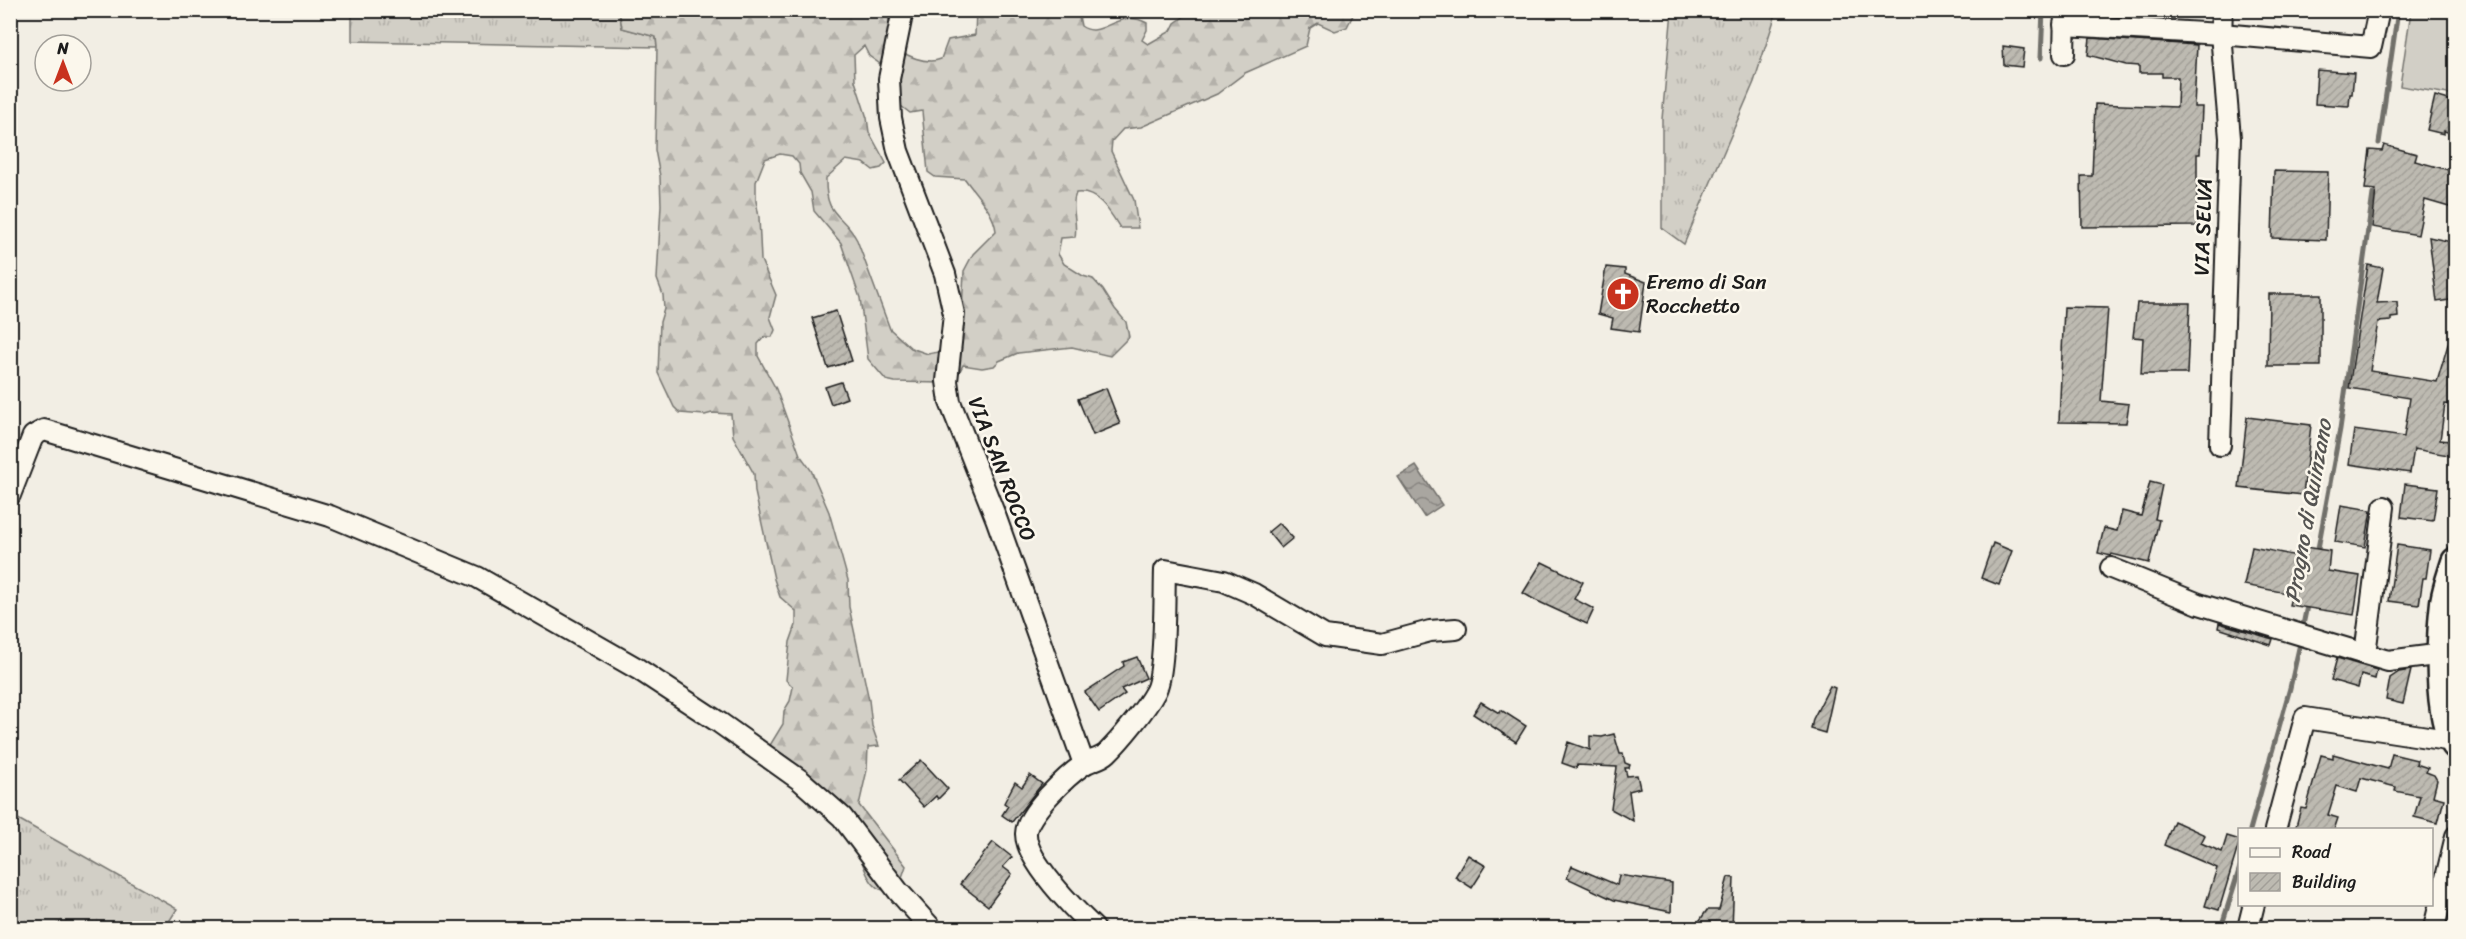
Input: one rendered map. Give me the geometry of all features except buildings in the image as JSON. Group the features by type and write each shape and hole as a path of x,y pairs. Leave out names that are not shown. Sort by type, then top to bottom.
{"street":[{"name":"VIA SAN ROCCO","path":"903,10 890,79 891,118 898,151 945,274 954,314 947,381 950,402 996,518 1084,764"},
{"name":"VIA SELVA","path":"2220,445 2230,138 2221,34 2222,10"},
{"path":"2064,54 2065,18 2371,47 2379,10"},
{"path":"10,495 33,436 44,430 330,516 477,577 638,669 720,723 800,780 842,817 898,891 931,928"},
{"path":"2365,654 2384,507"},
{"path":"2276,828 2305,718 2454,742 2442,687 2445,600 2456,562"},
{"path":"2110,568 2199,604 2388,661 2443,654"},
{"path":"1094,928 1059,895 1030,848 1025,833 1031,819 1066,777 1084,764 1106,755 1156,690 1161,661 1165,570 1224,581 1254,594 1324,636 1383,644 1431,631 1456,629"},
{"path":"2434,928 2456,836"},
{"path":"2248,928 2254,906"}],"green space":[{"path":"619,10 622,28 656,37 657,47 352,41 352,11"},
{"path":"619,11 889,11 888,45 914,58 934,61 941,59 948,40 975,35 976,11 1078,11 1081,26 1089,30 1096,30 1118,21 1136,19 1147,23 1147,30 1142,40 1148,44 1171,31 1175,23 1192,11 1355,11 1347,27 1335,31 1318,23 1310,28 1306,46 1245,73 1217,94 1141,127 1123,129 1112,141 1111,151 1134,200 1138,228 1120,228 1097,199 1084,193 1076,193 1074,198 1075,237 1061,238 1058,254 1064,264 1083,276 1093,279 1126,322 1129,337 1110,356 1072,347 1018,353 999,361 994,366 982,368 963,365 959,373 941,383 886,380 868,359 860,298 841,243 814,211 811,192 800,173 799,164 792,156 780,154 765,159 756,182 756,201 761,260 776,295 770,317 775,330 772,337 764,337 758,344 758,356 776,389 800,455 811,470 829,512 848,580 849,607 869,700 872,726 879,746 868,747 867,770 859,805 906,866 900,883 894,890 880,889 868,876 863,866 851,811 836,807 810,806 796,783 781,780 769,767 764,755 783,724 784,711 790,701 793,687 786,680 790,642 796,625 796,611 780,597 774,579 755,492 754,474 733,436 731,414 680,413 674,407 658,373 660,322 664,309 663,295 657,279 661,205 660,176 655,150 656,37 622,28","holes":["864,46 869,56 880,64 891,91 901,106 910,113 922,111 928,172 935,177 965,179 988,210 995,224 996,231 973,254 964,271 961,330 938,352 928,354 911,348 890,329 857,240 828,201 826,178 846,160 864,163 873,170 881,168 886,163 869,132 855,81 854,55"]},
{"path":"1672,11 1777,11 1754,82 1684,244 1662,228 1662,119"},
{"path":"2411,11 2455,12 2455,95 2400,86"},
{"path":"11,815 177,909 165,928 11,928"}],"water":[{"path":"1416,466 1442,505 1424,517 1398,477"}],"waterway":[{"path":"2041,58 2043,10"},
{"path":"2379,143 2398,10"},
{"name":"Progno di Quinzano","path":"2317,554 2340,429 2373,194"},
{"name":"Progno di Quinzano","path":"2302,630 2308,601"},
{"name":"Progno di Quinzano","path":"2251,828 2290,688 2301,639"},
{"name":"Progno di Quinzano","path":"2221,928 2238,873"}],"place":[{"name":"Eremo di San Rocchetto","path":"1623,294"}]}
